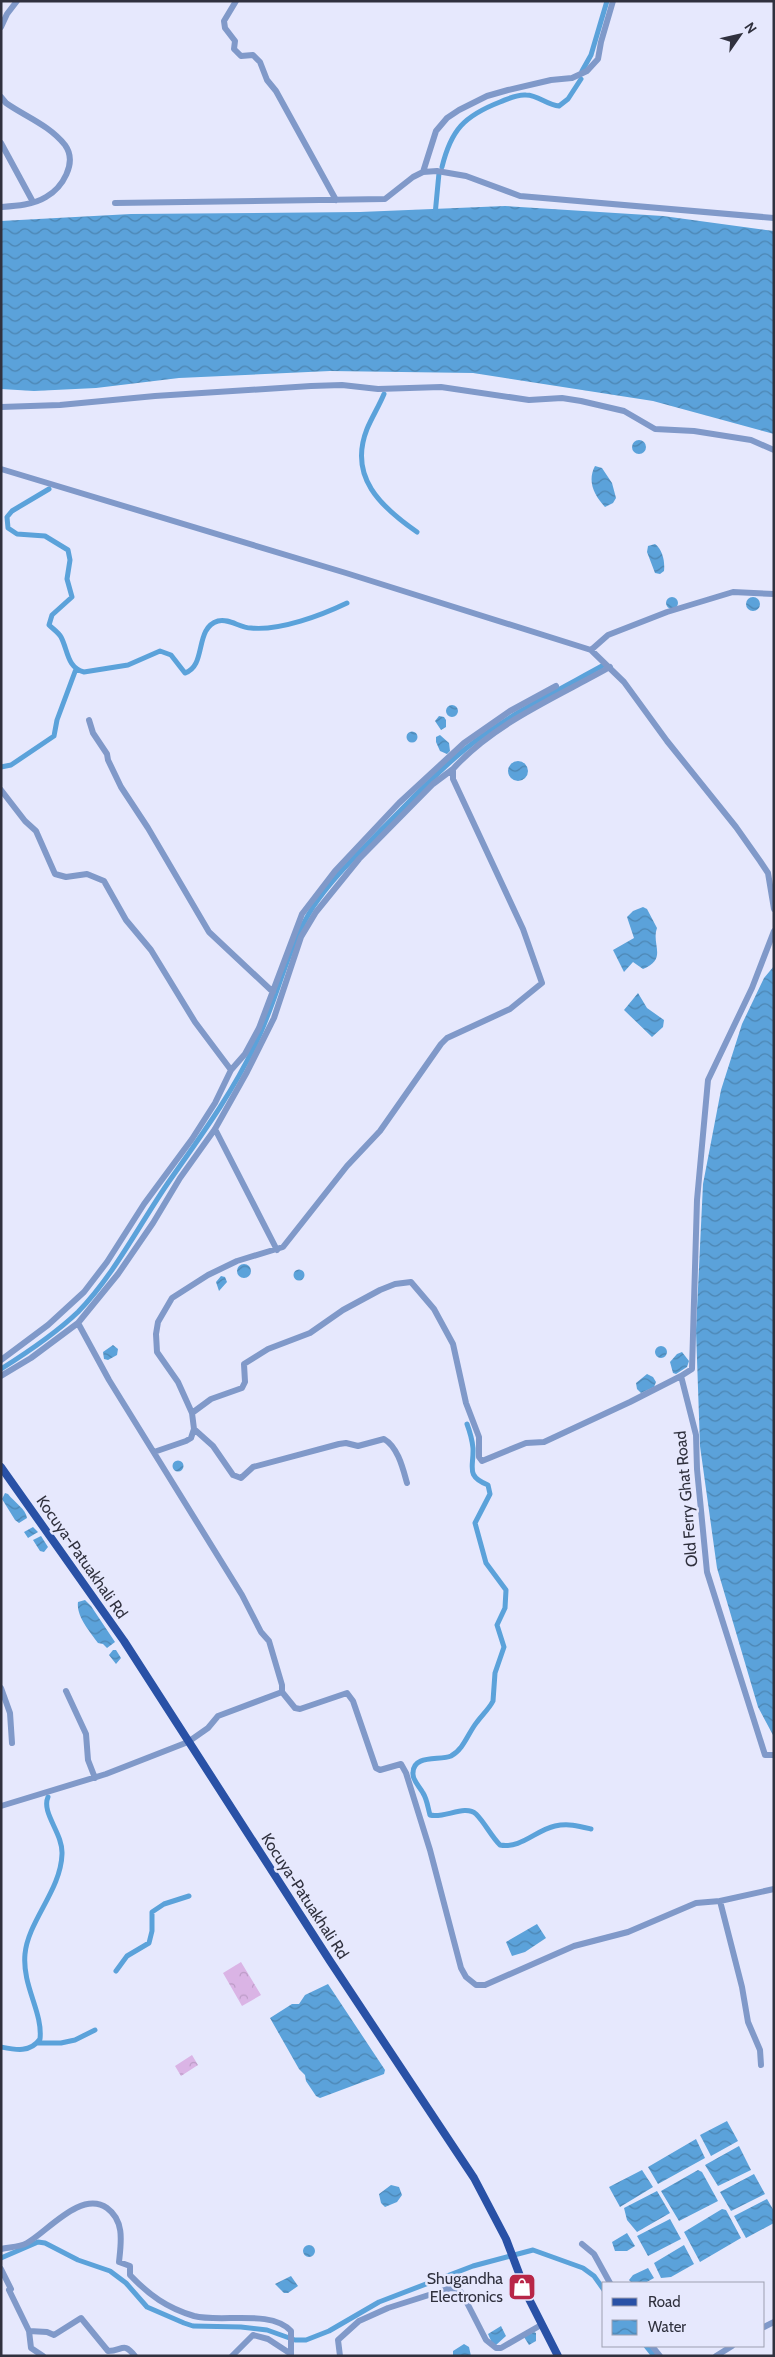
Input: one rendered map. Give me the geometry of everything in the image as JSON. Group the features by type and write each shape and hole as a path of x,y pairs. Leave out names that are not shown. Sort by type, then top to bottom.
{"main road":[{"name":"Kocuya-Patuakhali Rd","path":"1,1467 124,1641 188,1742 474,2178 493,2210 542,2325 558,2356"}],"street":[{"path":"1,27 7,14 17,1"},
{"path":"236,1 224,21 225,28 234,41 234,49 241,56 253,55 260,62 267,80 276,91 336,200"},
{"path":"423,172 436,131 447,118 459,110 501,92 532,84 572,78 587,71 598,60 601,42 613,1"},
{"path":"1,97 6,103 56,135 66,147 70,158 69,169 62,182 46,198 33,202 1,206"},
{"path":"1,143 33,202"},
{"path":"114,203 388,198 423,172 437,171 466,176 520,196 774,218"},
{"path":"1,407 60,405 155,396 311,386 394,389 441,387 529,400 562,398 581,401 624,411 655,429 694,431 751,440 774,450"},
{"path":"1,469 346,573 591,650 624,682 667,741 736,827 772,881 774,909"},
{"path":"591,650 608,635 667,612 734,592 774,594"},
{"path":"1,1376 31,1358 78,1323 118,1274 153,1223 180,1178 215,1129 266,1037 301,937 316,912 359,859 433,784 453,769 481,743 610,668"},
{"path":"1,1360 67,1309 95,1279 144,1204 192,1139 215,1103 231,1070 245,1054 259,1028 302,914 347,857 410,792 464,743 510,711 556,686"},
{"path":"88,720 93,733 107,754 121,788 148,828 204,926 273,992"},
{"path":"154,1452 186,1441 191,1438 194,1429 192,1413 178,1382 157,1352 156,1334 158,1322 172,1298 188,1286 237,1261 283,1247 338,1178 380,1131 441,1044 447,1038 510,1009 542,983 518,917 453,778 453,769"},
{"path":"1,790 25,821 36,831 55,874 66,877 87,874 104,881 126,920 151,950 196,1022 231,1070"},
{"path":"192,1413 211,1399 242,1388 245,1382 244,1364 298,1336 310,1333 343,1310 380,1290 406,1281 411,1282 420,1290 434,1309 453,1344 466,1402 479,1437 479,1458 482,1461 526,1443 544,1442 596,1419 692,1369 697,1200 708,1080 752,988 774,931"},
{"path":"215,1129 277,1250"},
{"path":"78,1323 109,1380 242,1595 261,1632 269,1641 282,1685 282,1692 295,1708 300,1709 347,1693 353,1701 376,1768 380,1770 401,1764 406,1773 430,1850 461,1968 466,1977 476,1985 486,1985 574,1946 628,1932 696,1903 774,1889"},
{"name":"Old Ferry Ghat Road","path":"681,1376 696,1434 696,1469 707,1572 765,1755 774,1755"},
{"path":"194,1429 213,1446 223,1463 236,1477 241,1478 253,1467 308,1451 346,1443 358,1446 384,1439 394,1450 407,1483"},
{"path":"1,1688 10,1713 12,1742"},
{"path":"66,1691 86,1734 88,1760 95,1778"},
{"path":"1,1806 95,1778 188,1742 208,1728 218,1716 282,1692"},
{"path":"720,1900 742,1987 748,2022 760,2050 762,2065"},
{"path":"1,2249 27,2243 77,2208 92,2203 105,2206 120,2225 119,2262 130,2266 130,2275 146,2292 169,2307 196,2316 278,2321 291,2331 291,2353 268,2339 253,2335 232,2356"},
{"path":"582,2244 594,2254 609,2282"},
{"path":"1,2269 29,2331 32,2348 43,2356"},
{"path":"340,2356 338,2340 359,2321 388,2308 451,2288 458,2290 463,2295 486,2340 496,2348 542,2325"},
{"path":"1,2292 9,2290"},
{"path":"29,2331 47,2332 54,2335 81,2318 108,2351 125,2347 129,2348 135,2356"},
{"path":"716,2356 730,2347"}],"green space":[{"path":"241,1962 261,1995 242,2006 223,1973"},
{"path":"192,2055 198,2065 181,2076 175,2066"}],"water":[{"path":"505,206 663,216 774,231 774,434 653,401 473,373 330,371 179,378 96,388 34,391 1,389 1,221 131,214 360,212"},
{"path":"639,440 644,442 646,447 644,452 639,454 634,452 632,447 634,442"},
{"path":"595,466 602,468 612,483 616,498 613,503 605,507 593,488 592,477"},
{"path":"655,544 660,549 664,560 664,571 660,574 655,573 647,552 648,546"},
{"path":"670,597 674,597 678,603 674,609 670,609 666,605 666,601"},
{"path":"750,597 756,597 760,604 756,611 750,611 746,607 746,601"},
{"path":"450,705 454,705 458,711 454,717 450,717 446,713 446,709"},
{"path":"439,716 444,717 446,720 446,727 441,730 435,721"},
{"path":"412,731 418,737 412,743 406,737"},
{"path":"440,735 449,743 450,751 447,754 440,751 436,742 436,737"},
{"path":"518,761 525,764 528,771 525,778 518,781 511,778 508,771 511,764"},
{"path":"643,907 647,909 657,928 657,956 651,965 643,969 633,962 624,972 613,950 634,938 627,917 633,911"},
{"path":"774,966 774,1737 758,1707 717,1568 700,1446 696,1330 703,1184 721,1090 742,1024 764,978"},
{"path":"638,993 647,1008 664,1020 663,1027 652,1037 624,1010"},
{"path":"244,1264 249,1266 251,1271 249,1276 244,1278 239,1276 237,1271 239,1266"},
{"path":"299,1269 305,1275 299,1281 293,1275"},
{"path":"221,1276 225,1277 227,1282 219,1291 216,1282"},
{"path":"113,1345 118,1349 117,1355 108,1360 104,1359 103,1352"},
{"path":"659,1346 663,1346 667,1352 663,1358 659,1358 655,1354 655,1350"},
{"path":"682,1352 689,1361 687,1367 676,1374 673,1373 670,1362 677,1354"},
{"path":"647,1374 653,1377 656,1382 654,1387 641,1393 637,1389 636,1383"},
{"path":"178,1460 184,1466 178,1472 172,1466"},
{"path":"5,1493 22,1509 27,1518 19,1523 15,1520 2,1499"},
{"path":"33,1527 38,1532 28,1538 24,1532"},
{"path":"41,1536 48,1547 44,1552 40,1551 33,1540"},
{"path":"85,1600 115,1642 107,1648 103,1644 98,1643 81,1618 78,1602"},
{"path":"113,1650 116,1650 121,1658 116,1664 109,1655"},
{"path":"537,1924 546,1938 525,1952 512,1956 506,1942"},
{"path":"328,1984 385,2070 384,2074 320,2098 316,2096 306,2081 305,2075 299,2069 270,2018 292,2004 299,2004 305,1995"},
{"path":"727,2121 738,2141 711,2156 700,2135"},
{"path":"696,2139 705,2158 658,2184 648,2167"},
{"path":"739,2146 751,2170 718,2186 705,2165"},
{"path":"642,2170 653,2187 620,2207 609,2187"},
{"path":"698,2170 702,2172 718,2201 679,2221 661,2191"},
{"path":"754,2174 765,2194 731,2211 720,2192"},
{"path":"391,2185 399,2187 402,2195 397,2202 385,2207 381,2203 379,2194"},
{"path":"657,2191 670,2213 637,2232 627,2220 624,2208"},
{"path":"767,2199 774,2211 774,2223 746,2238 734,2216"},
{"path":"722,2209 726,2210 741,2238 700,2262 684,2232"},
{"path":"670,2219 681,2239 648,2256 637,2236"},
{"path":"627,2233 635,2246 627,2251 615,2251 612,2242"},
{"path":"307,2245 311,2245 315,2251 311,2257 307,2257 303,2253 303,2249"},
{"path":"684,2245 694,2264 671,2277 661,2278 654,2263"},
{"path":"648,2268 654,2278 647,2282 631,2282 629,2280 633,2275"},
{"path":"291,2276 298,2286 288,2293 284,2293 275,2284"},
{"path":"501,2326 506,2336 496,2345 493,2345 488,2334"},
{"path":"534,2332 536,2333 536,2341 529,2345 524,2337"},
{"path":"464,2344 469,2347 471,2356 453,2356 453,2351"}],"waterway":[{"path":"582,71 591,55 607,1"},
{"path":"442,167 455,134 468,119 477,113 509,98 523,95 530,95 559,106 568,99 581,79"},
{"path":"435,215 439,173"},
{"path":"384,394 367,429 362,446 362,462 365,476 371,489 380,501 417,532"},
{"path":"49,489 12,511 7,517 8,528 17,534 45,536 68,550 70,560 67,579 72,597 52,615 49,625 61,637 71,663 78,670 84,672 128,665 160,651 171,655 185,673 192,669 196,663 206,631 218,621 222,620 247,628 275,627 313,617 347,603"},
{"path":"1,1369 60,1328 78,1312 115,1265 159,1196 215,1115 245,1065 262,1030 304,923 320,896 337,876 422,788 464,750 514,715 602,666"},
{"path":"1,767 11,765 54,736 57,720 76,669"},
{"path":"467,1424 473,1448 473,1474 481,1482 488,1485 490,1494 475,1523 486,1563 506,1590 505,1608 497,1625 504,1647 495,1673 493,1701 490,1707 474,1726 463,1745 455,1753 451,1756 428,1759 417,1763 414,1767 414,1778 424,1795 430,1815 436,1816 466,1810 471,1811 476,1814 500,1845 522,1842 548,1828 560,1825 573,1825 591,1829"},
{"path":"1,2047 17,2049 32,2047 40,2039 38,2019 26,1977 25,1954 32,1930 56,1880 62,1854 59,1838 47,1810 48,1797"},
{"path":"116,1971 127,1956 149,1943 152,1931 152,1912 164,1904 189,1896"},
{"path":"37,2043 61,2043 75,2040 95,2030"},
{"path":"1,2258 38,2242 45,2243 78,2260 110,2271 126,2283 147,2307 184,2323 193,2326 241,2327 267,2330 295,2340 306,2340 329,2331 379,2302 473,2266 533,2250 583,2268 594,2276 602,2287"},
{"path":"647,2347 654,2356"}],"place":[{"name":"Shugandha Electronics","path":"522,2287"}]}
